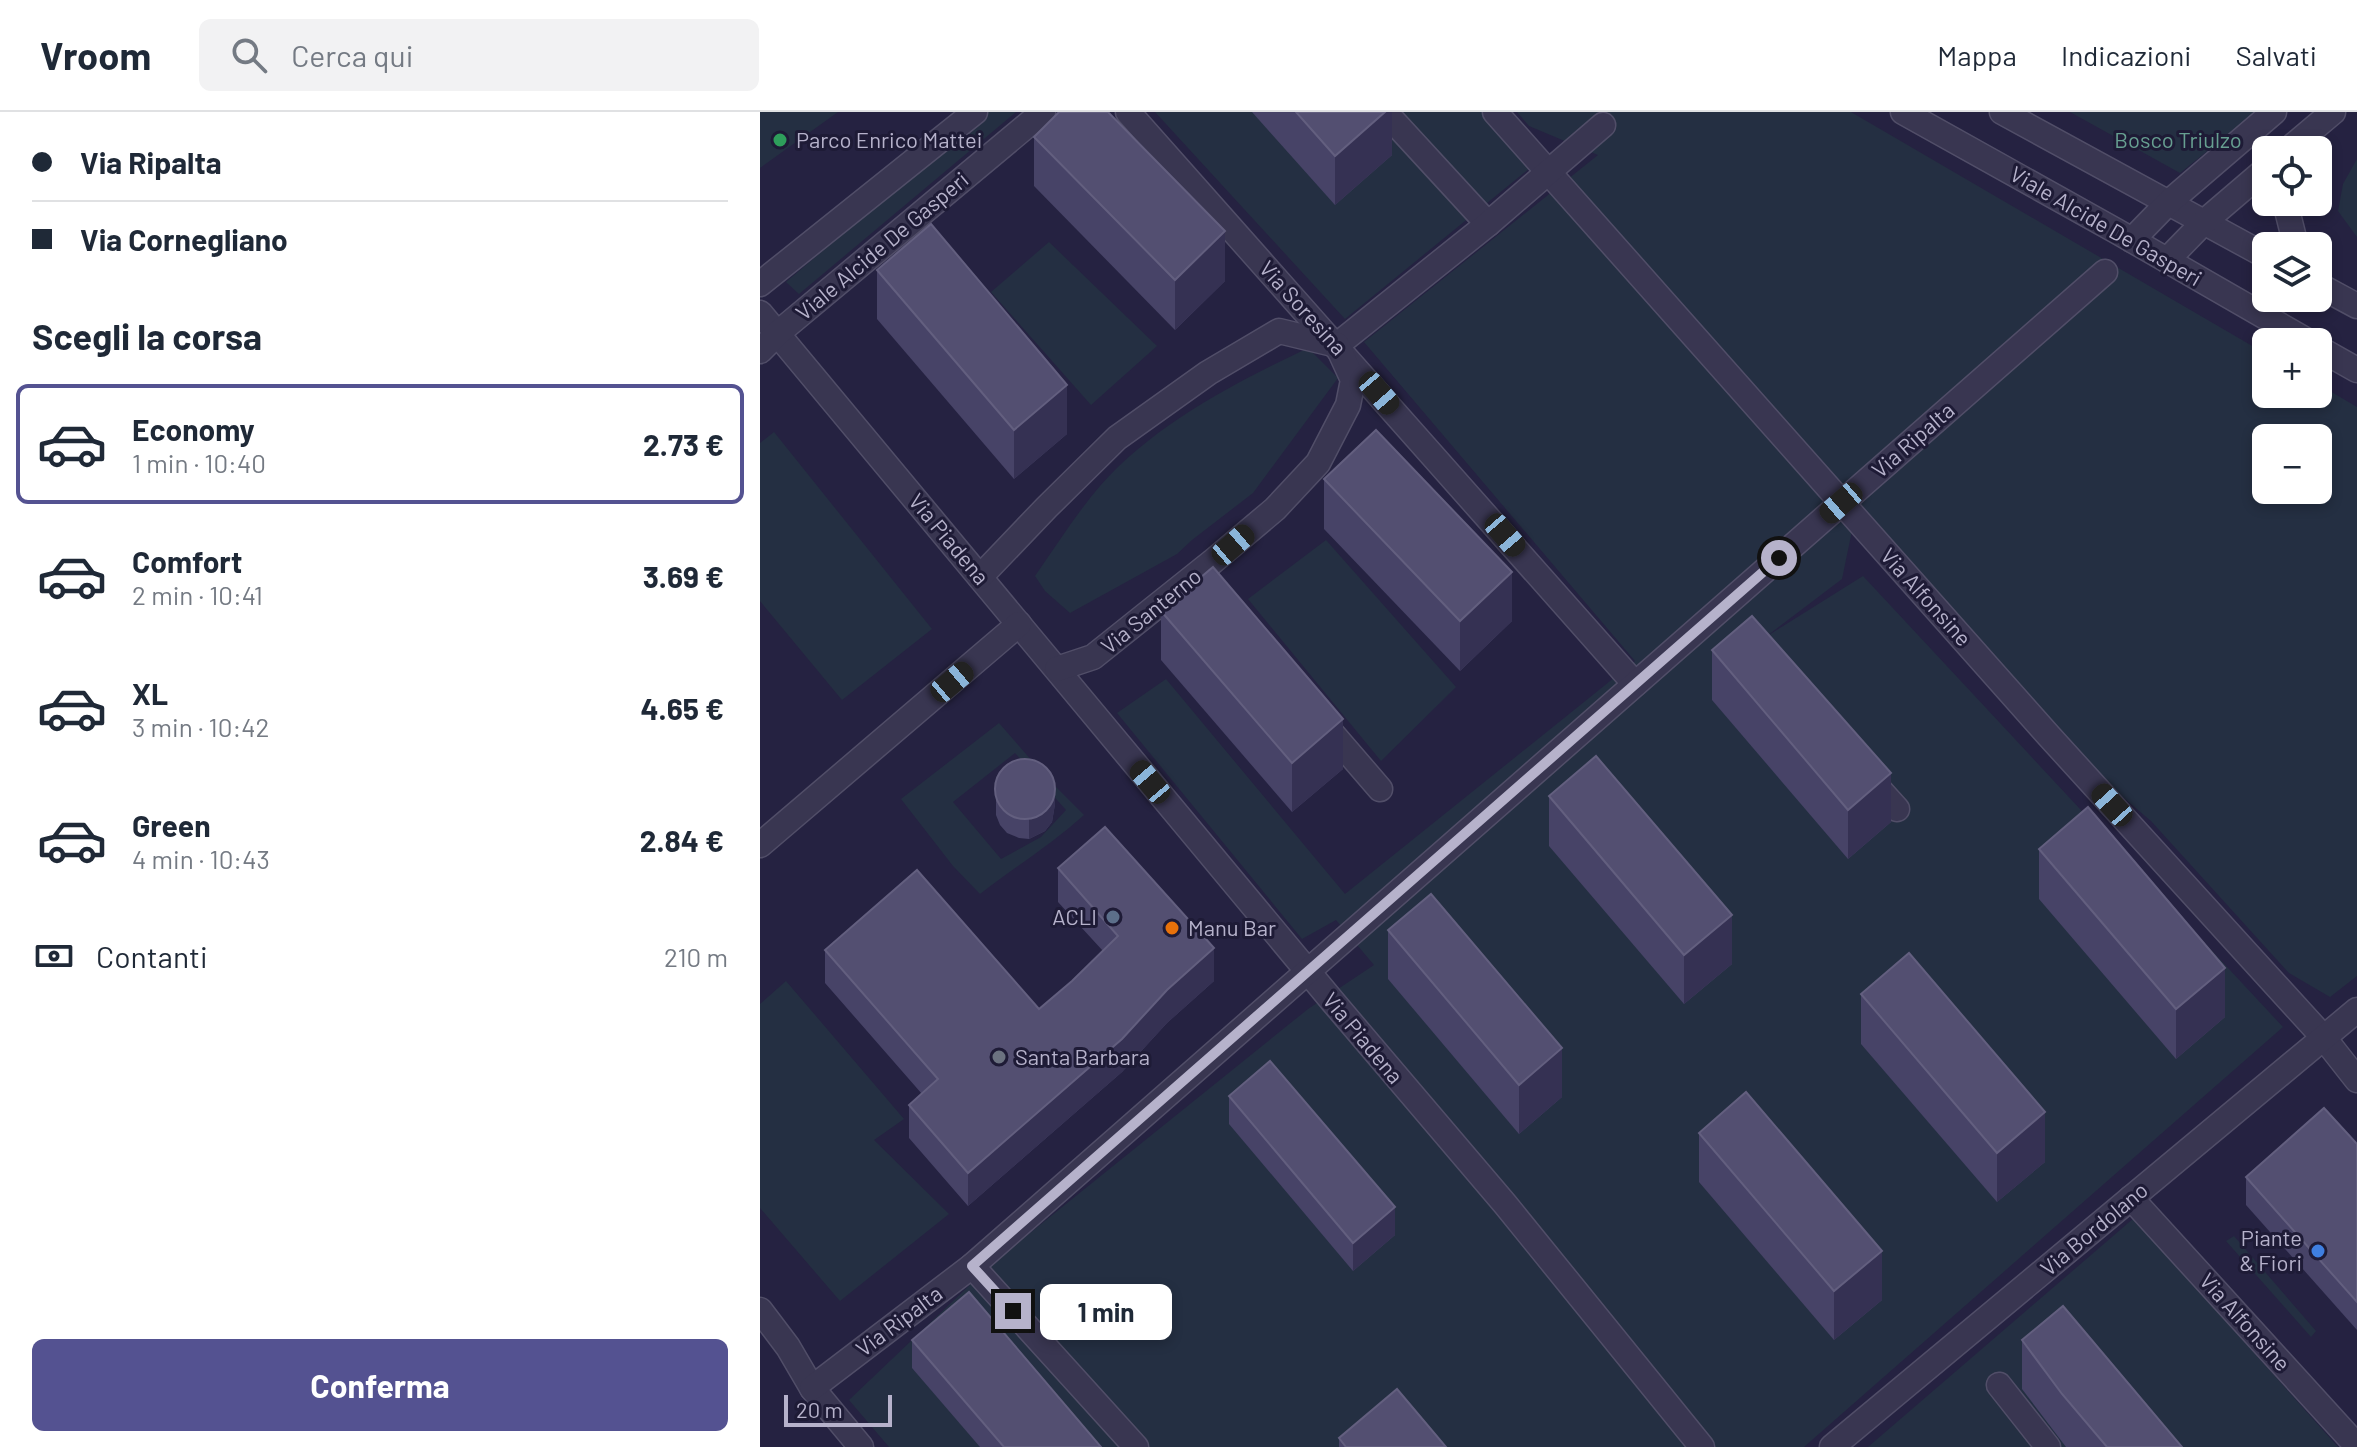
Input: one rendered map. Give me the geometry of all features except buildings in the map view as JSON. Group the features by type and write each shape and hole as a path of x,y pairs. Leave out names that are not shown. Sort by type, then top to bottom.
{"street":[{"name":"Viale Alcide De Gasperi","path":"760,284 975,112"},
{"name":"Viale Alcide De Gasperi","path":"760,351 1043,112"},
{"name":"Via Soresina","path":"1128,112 1635,684"},
{"path":"1385,112 1488,224"},
{"name":"Via Alfonsine","path":"1495,112 1841,503 2324,1038 2357,1080"},
{"name":"Viale Alcide De Gasperi","path":"1903,112 2285,328"},
{"path":"2002,112 2252,248"},
{"path":"2132,240 2168,203 2274,112"},
{"path":"2306,136 2333,112"},
{"path":"980,577 1117,438 1208,373 1279,331 1337,345 1488,224 1603,125"},
{"path":"2167,260 2204,222 2252,181"},
{"name":"Via Ripalta","path":"812,1388 972,1266 2105,272"},
{"path":"2332,293 2357,306"},
{"name":"Via Piadena","path":"760,313 1505,1204 1702,1447"},
{"name":"Via Santerno","path":"1057,669 1093,657 1275,509 1318,463 1348,405 1353,380 1337,345"},
{"path":"2332,356 2357,370"},
{"path":"760,845 1019,624"},
{"path":"1312,710 1380,789"},
{"path":"1855,761 1897,809"},
{"name":"Via Bordolano","path":"1832,1447 2357,1010"},
{"name":"Via Alfonsine","path":"2131,1198 2357,1446"},
{"path":"972,1266 1136,1447"},
{"path":"760,1310 788,1347 812,1388 861,1447"},
{"path":"1999,1385 2048,1447"}],"green space":[{"name":"Parco Enrico Mattei","path":"760,112 838,112 760,168"},
{"path":"986,112 1016,112 799,294 786,282"},
{"path":"1155,112 1481,112 1530,168 1345,319"},
{"path":"1517,112 1851,112 2252,346 2252,408 2332,408 2332,392 2357,407 2357,976 2330,997 2289,973 2151,821 2073,755 1854,521 1842,579 1764,638 1863,576 2283,1027 1804,1447 889,1447 849,1400 994,1262 1308,1009 1374,965 1336,920 1302,939 1117,713 1166,679 1345,894 1635,661 1364,342 1598,155 1529,126"},
{"name":"Bosco Triulzo","path":"2070,112 2256,112 2180,173"},
{"path":"2357,159 2357,237 2338,211 2343,184"},
{"path":"1049,242 1157,346 1091,405 991,292"},
{"path":"1308,348 1338,378 1253,493 1177,554 1070,613 1045,591 1035,576 1083,508 1122,463 1197,407"},
{"path":"774,432 932,629 842,700 760,601 760,443"},
{"path":"1326,540 1456,687 1381,761 1248,599"},
{"path":"999,723 1084,815 980,894 953,866 901,799","holes":["1015,753 1066,810 1041,837 1001,859 953,802"]},
{"path":"786,981 904,1119 874,1140 949,1214 840,1301 760,1208 760,1004"},
{"path":"2134,1218 2338,1447 1868,1447"},
{"path":"2234,1236 2316,1331 2311,1337 2226,1241"}],"place":[{"name":"Parco Enrico Mattei","path":"780,140"},
{"name":"ACLI","path":"1113,917"},
{"name":"Manu Bar","path":"1172,928"},
{"name":"Santa Barbara","path":"999,1057"},
{"name":"Piante & Fiori","path":"2318,1251"}],"route":[{"path":"1013,1311 972,1266 1779,558"}]}
